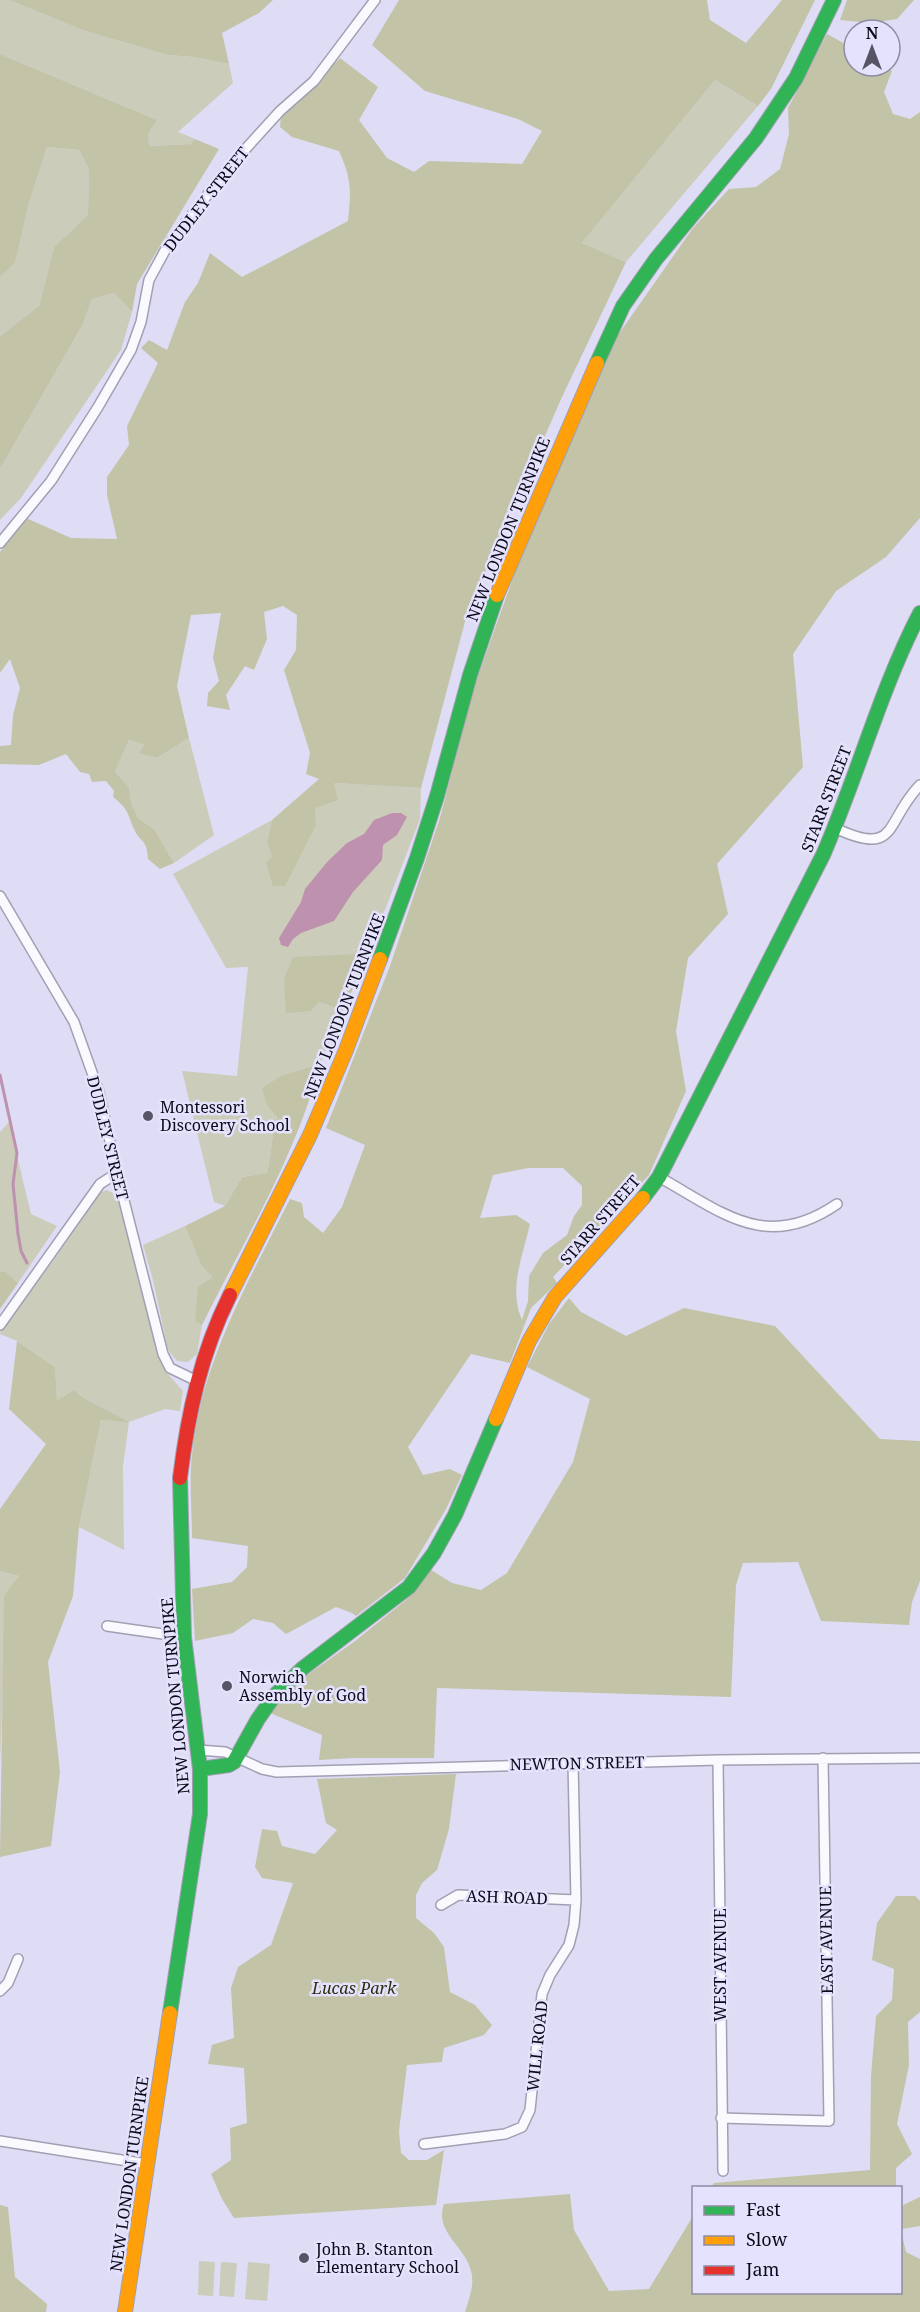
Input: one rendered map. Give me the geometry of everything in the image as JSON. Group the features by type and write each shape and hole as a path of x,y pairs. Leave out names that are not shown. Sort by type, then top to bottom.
{"main road":[{"name":"NEW LONDON TURNPIKE","path":"125,2312 200,1814 200,1768 184,1637 180,1482 186,1427 196,1381 222,1311 310,1135 346,1050 420,849 470,675 503,578 606,341 623,306 656,259 756,138 796,78 834,0"},
{"name":"STARR STREET","path":"237,1757 258,1719 275,1695 303,1668 409,1587 434,1553 455,1515 529,1341 555,1297 647,1194 659,1177 835,828 846,803 885,687 920,613"},
{"path":"200,1768 229,1765 237,1757"}],"street":[{"name":"DUDLEY STREET","path":"0,543 51,481 131,350 141,322 149,280 168,245 231,165 280,111 314,81 375,0"},
{"path":"835,828 866,840 879,839 887,832 920,785"},
{"name":"DUDLEY STREET","path":"0,896 74,1022 99,1092 117,1173 163,1353 170,1368 196,1381"},
{"path":"0,1325 100,1184 117,1173"},
{"path":"659,1177 738,1220 762,1227 783,1227 803,1223 815,1219 837,1204"},
{"path":"107,1626 184,1637"},
{"path":"198,1750 219,1750 237,1757"},
{"name":"NEWTON STREET","path":"237,1757 262,1769 277,1772 573,1763 920,1758"},
{"name":"EAST AVENUE","path":"721,2118 829,2121 823,1758"},
{"name":"WEST AVENUE","path":"718,1760 723,2170"},
{"name":"WILL ROAD","path":"424,2144 505,2134 522,2127 530,2110 542,1994 550,1975 569,1945 574,1925 576,1900 573,1763"},
{"name":"ASH ROAD","path":"441,1905 458,1895 576,1900"},
{"path":"0,1991 8,1983 18,1959"},
{"path":"0,2141 147,2164"}],"green space":[{"path":"0,0 9,0 85,31 168,55 229,64 233,83 178,132 195,139 191,144 148,146 148,134 157,120 0,54"},
{"path":"9,0 273,0 259,13 222,33 229,64 168,55 85,31"},
{"path":"399,0 707,0 710,20 746,43 782,0 815,0 771,89 758,106 715,80 582,243 626,262 562,397 467,614 421,788 334,783 338,800 315,808 316,825 285,886 273,886 266,863 272,856 267,843 272,820 319,779 306,774 310,753 284,670 296,650 297,615 283,606 264,612 267,639 254,670 245,666 226,695 230,710 207,706 208,693 219,681 213,658 221,613 191,615 177,686 189,738 157,758 139,753 144,745 129,740 115,772 129,787 131,802 138,818 154,829 174,863 160,869 148,859 145,844 136,833 124,808 113,797 114,791 106,781 92,782 89,774 80,772 66,754 39,765 0,764 0,746 11,745 13,715 20,688 10,659 0,673 0,552 26,518 71,538 117,539 107,495 107,477 129,445 127,426 158,363 141,348 149,340 167,350 185,302 198,283 210,253 242,277 348,221 350,186 339,151 292,137 280,127 281,116 340,58 378,87 359,120 387,158 414,172 429,161 522,164 542,131 518,119 425,91 372,45"},
{"path":"847,0 914,0 898,18 842,18 840,20"},
{"path":"827,34 842,42 842,78 889,78 884,92 893,114 910,119 920,112 920,518 886,557 836,591 793,654 803,767 717,864 728,914 688,958 676,1031 686,1091 649,1175 553,1277 557,1283 531,1308 510,1363 471,1354 408,1447 423,1475 450,1469 462,1475 446,1509 405,1578 356,1616 336,1607 286,1634 273,1623 253,1619 233,1633 195,1641 192,1589 232,1582 247,1567 248,1546 192,1538 192,1455 205,1387 243,1292 290,1199 302,1203 304,1217 323,1233 342,1207 365,1145 326,1128 390,966 440,818 472,693 533,522 618,335 693,228 729,189 756,187 780,169 789,134 788,108","holes":["528,1168 563,1168 582,1186 582,1205 574,1216 567,1235 543,1253 529,1276 528,1301 522,1320 516,1296 518,1272 530,1224 516,1215 480,1218 493,1175"]},
{"path":"0,54 157,120 148,134 149,146 191,144 195,139 219,149 137,284 132,312 114,293 92,299 83,324 0,469 0,336 39,306 54,247 88,215 89,170 79,150 47,147 29,203 15,263 0,277"},
{"path":"715,80 758,106 626,262 582,243"},
{"path":"47,147 79,150 89,170 88,215 54,247 39,306 0,336 0,277 15,263 29,203"},
{"path":"114,293 132,312 121,350 21,498 0,520 0,469 83,324 92,299"},
{"path":"189,738 214,835 174,863 154,829 138,818 131,802 129,787 115,772 129,740 144,745 140,752 157,758"},
{"path":"334,783 421,788 420,819 366,959 358,954 319,1002 343,1011 320,1064 283,1075 267,1105 277,1116 267,1173 242,1177 225,1206 214,1202 182,1071 237,1076 248,967 226,968 173,874 272,820 267,843 285,886 315,808"},
{"path":"358,954 366,959 343,1011 319,1002 310,1011 286,1013 284,979 293,957"},
{"path":"320,1064 310,1098 283,1165 202,1325 195,1321 198,1287 213,1277 201,1265 185,1226 225,1206 242,1177 267,1173 277,1117 267,1105 262,1088 283,1075"},
{"path":"9,1122 31,1214 57,1226 18,1283 6,1272 0,1271 0,1132"},
{"path":"107,1190 119,1197 160,1358 167,1373 183,1391 180,1411 165,1409 129,1422 123,1466 124,1550 79,1527 101,1420 127,1421 84,1398 74,1390 57,1400 55,1367 17,1341 0,1334 101,1192"},
{"path":"185,1226 201,1265 214,1277 195,1321 202,1325 197,1354 188,1362 177,1361 168,1350 143,1245"},
{"path":"0,1271 6,1272 18,1283 0,1309"},
{"path":"569,1298 581,1312 626,1336 684,1308 775,1326 880,1439 920,1441 920,1581 912,1602 909,1625 821,1621 798,1562 743,1563 736,1585 731,1697 437,1688 434,1758 319,1760 322,1735 268,1712 289,1688 355,1641 406,1600 431,1570 452,1583 481,1590 507,1573 573,1462 590,1399 527,1367 549,1324"},
{"path":"17,1341 55,1367 57,1400 74,1390 84,1398 129,1422 101,1420 79,1527 73,1596 48,1662 60,1772 51,1846 0,1857 4,1596 19,1576 0,1571 0,1509 46,1444 9,1409"},
{"path":"0,1571 19,1576 3,1685 0,1764"},
{"name":"Lucas Park","path":"456,1774 449,1829 437,1870 422,1883 416,1895 416,1918 434,1933 444,1947 450,1992 475,2005 492,2025 484,2035 444,2048 442,2062 407,2065 399,2131 401,2153 409,2160 427,2160 444,2150 436,2205 234,2218 222,2199 211,2174 231,2160 230,2128 247,2123 244,2068 208,2064 212,2045 234,2038 231,1988 238,1967 271,1945 293,1883 262,1878 255,1867 262,1829 277,1831 282,1846 315,1854 337,1830 326,1823 317,1779"},
{"path":"896,1896 915,1896 920,1901 920,2012 908,2022 909,2065 897,2124 912,2154 896,2168 896,2186 712,2186 714,2183 870,2170 871,2076 876,2016 892,2000 894,1969 872,1960 877,1923"},
{"path":"570,2194 574,2230 609,2291 649,2289 692,2218 692,2294 902,2294 902,2235 906,2252 920,2259 920,2312 465,2312 471,2292 472,2276 468,2262 443,2223 444,2204"},
{"path":"920,2197 920,2226 902,2229 902,2206"},
{"path":"0,2205 8,2207 15,2277 47,2304 46,2312 0,2312"},
{"path":"199,2261 215,2262 213,2296 198,2295"},
{"path":"221,2262 237,2263 234,2297 219,2296"},
{"path":"248,2262 270,2264 267,2301 245,2299"}],"shaded area":[{"path":"392,813 401,813 407,817 397,835 383,845 382,860 353,892 334,921 301,933 288,947 281,945 279,938 301,902 305,889 328,861 347,843 364,834 374,820"}],"waterway":[{"path":"0,1075 17,1153 13,1184 21,1251 27,1263"}],"traffic: fast":[{"path":"597,363 623,306 656,259 756,138 796,78 834,0"},
{"path":"380,959 437,796 470,675 497,595"},
{"path":"643,1198 659,1177 823,855 893,672 920,613"},
{"path":"200,1769 229,1765 234,1762 258,1719 275,1695 303,1668 409,1587 434,1553 455,1515 496,1419"},
{"path":"170,2013 200,1814 200,1769 184,1637 180,1478"}],"traffic: slow":[{"path":"497,595 597,363"},
{"path":"230,1295 310,1135 346,1050 380,959"},
{"path":"496,1419 529,1341 555,1297 643,1198"},
{"path":"125,2312 170,2013"}],"traffic: jam":[{"path":"180,1478 197,1384 211,1339 230,1295"}],"place":[{"name":"Montessori Discovery School","path":"148,1116"},
{"name":"Norwich Assembly of God","path":"227,1686"},
{"name":"John B. Stanton Elementary School","path":"304,2258"}]}
